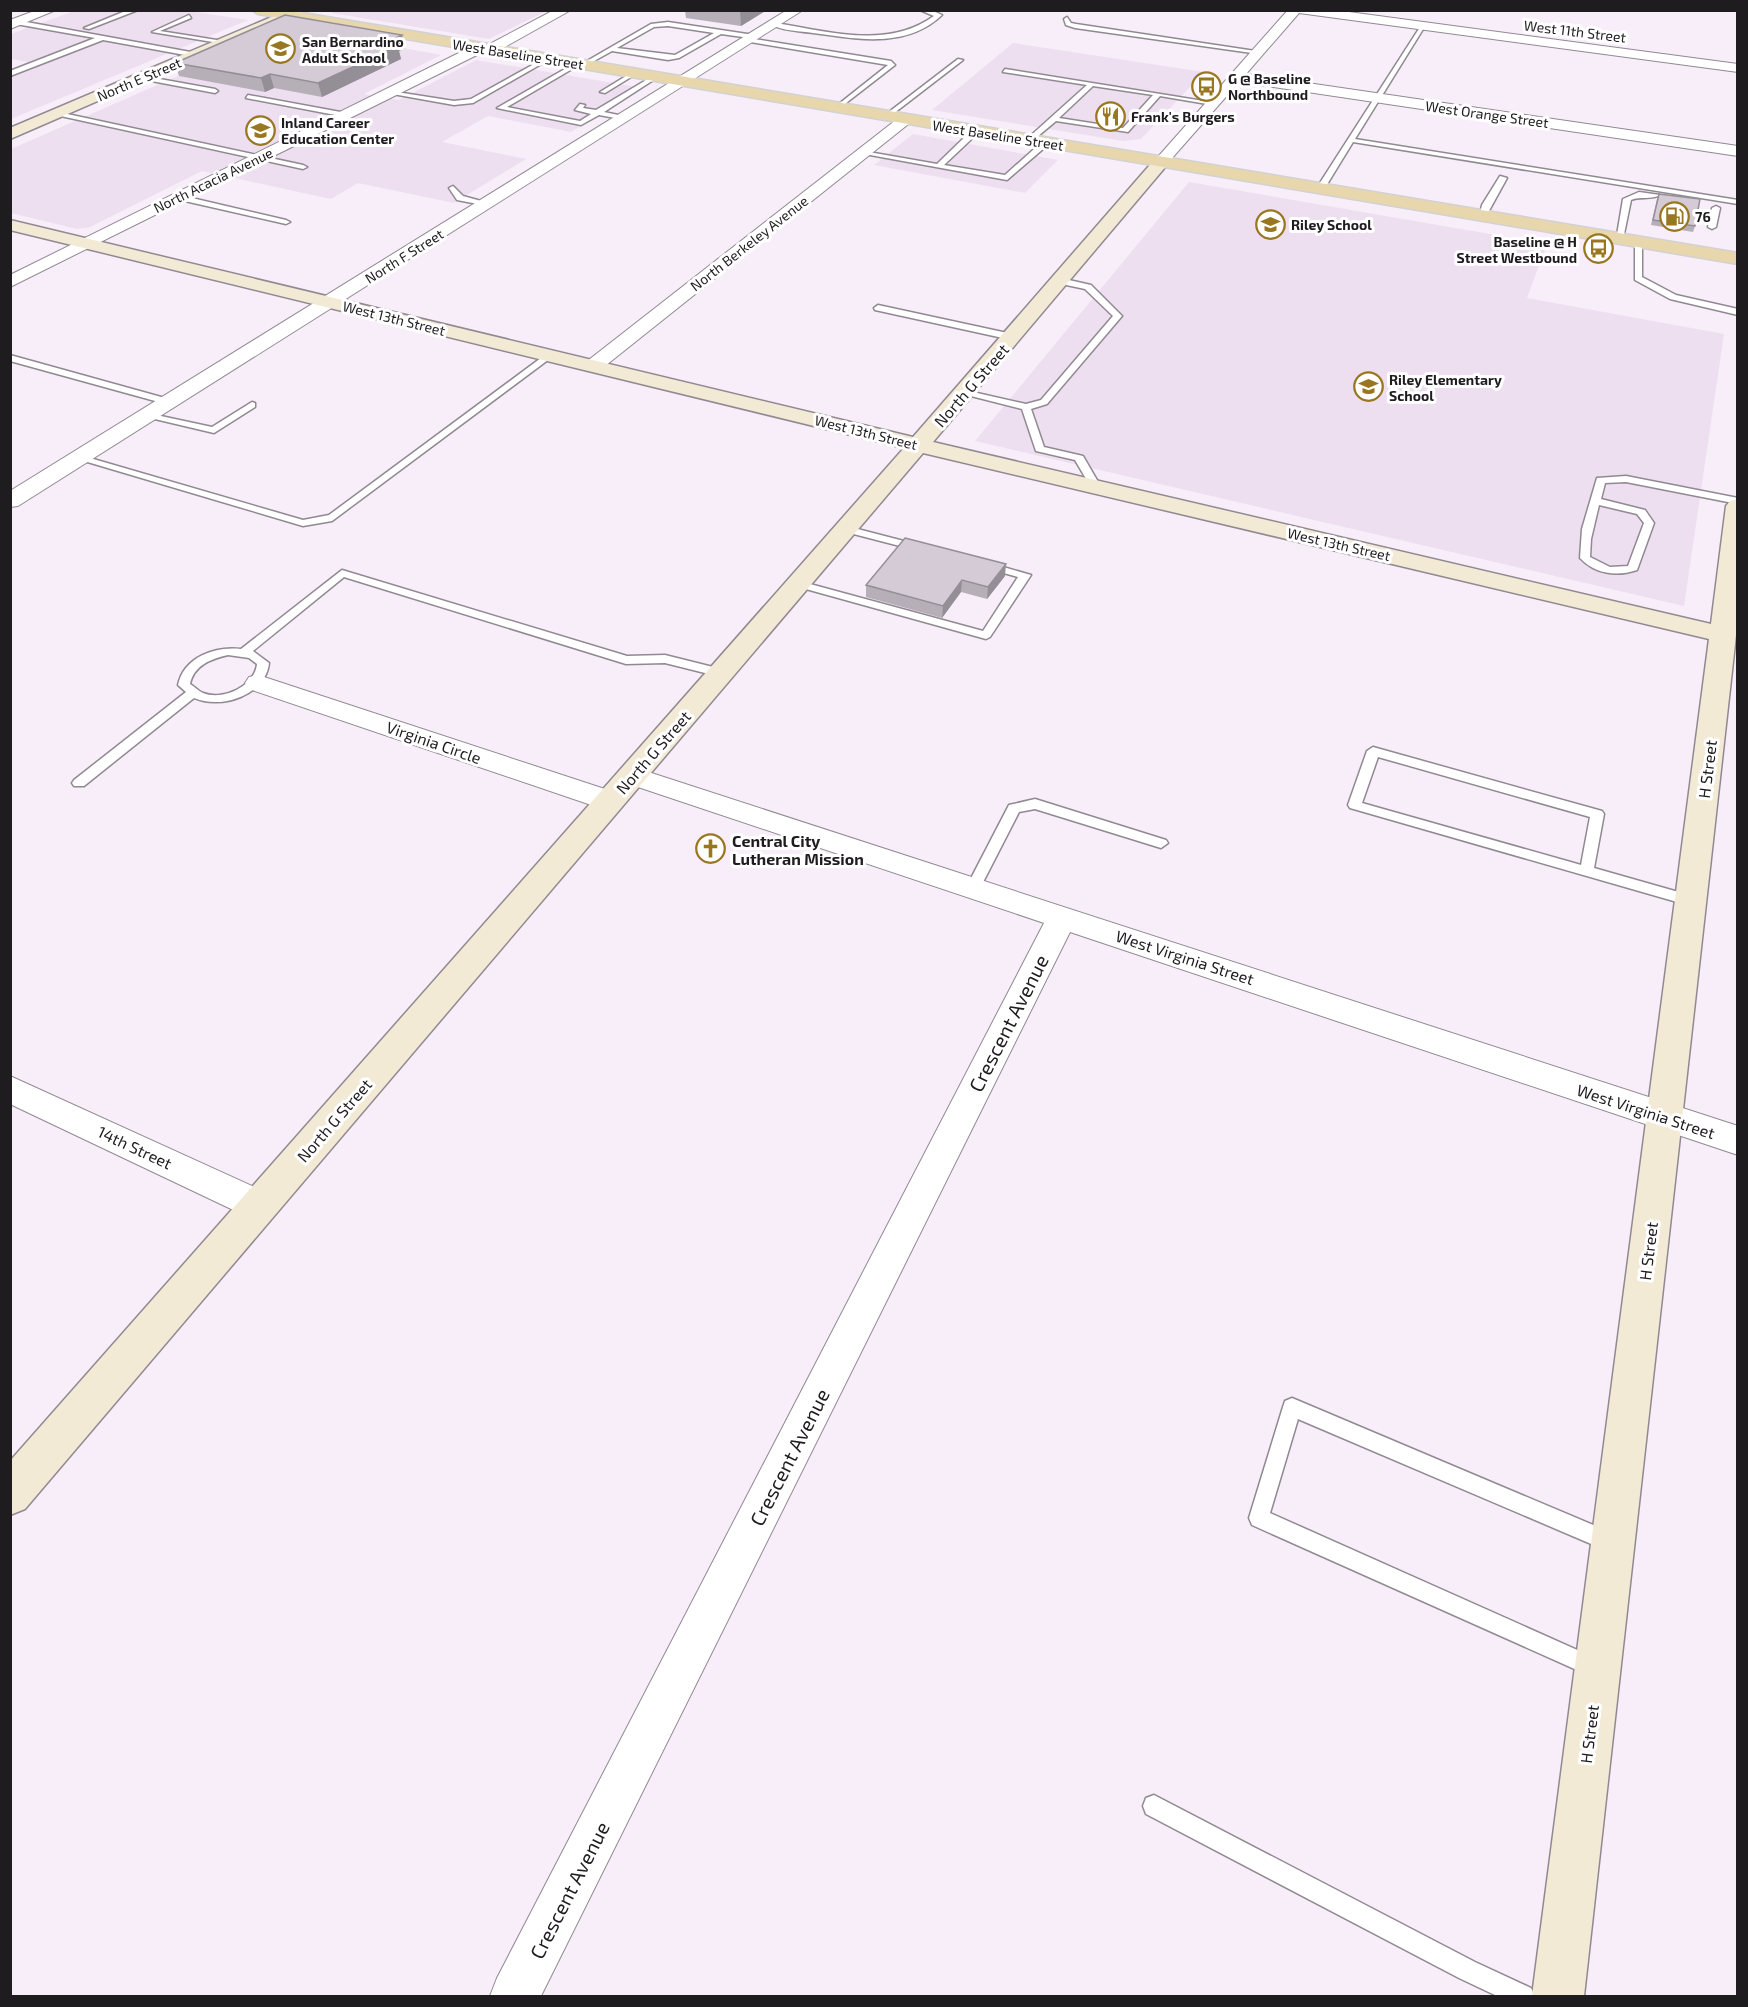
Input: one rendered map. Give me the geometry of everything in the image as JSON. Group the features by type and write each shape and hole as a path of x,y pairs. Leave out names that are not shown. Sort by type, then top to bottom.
{"main road":[{"name":"West Baseline Street","path":"258,10 295,13 484,49 1737,260"}],"street":[{"path":"13,23 51,10"},
{"name":"North Acacia Avenue","path":"10,282 258,158 565,10"},
{"name":"North F Street","path":"10,501 797,10"},
{"name":"North G Street","path":"10,1494 1294,10"},
{"name":"West 11th Street","path":"1301,10 1737,68"},
{"name":"North E Street","path":"10,134 295,13"},
{"name":"West Orange Street","path":"1237,77 1737,151"},
{"name":"North Berkeley Avenue","path":"593,366 906,119"},
{"name":"West 13th Street","path":"10,225 919,445 1723,635"},
{"name":"H Street","path":"1558,1996 1737,504"},
{"name":"Virginia Circle","path":"258,682 610,801"},
{"name":"West Virginia Street","path":"633,776 1737,1141"},
{"name":"Crescent Avenue","path":"515,1996 1062,916"},
{"name":"14th Street","path":"11,1090 260,1206"}],"lane":[{"path":"87,28 135,10"},
{"path":"775,25 868,39 882,38 926,26 939,15 923,10"},
{"path":"189,17 155,31 223,44"},
{"path":"1067,19 1068,24 1075,26 1259,52"},
{"path":"13,23 196,55"},
{"path":"655,77 581,123 500,108 653,25 668,24 891,63 892,65 837,108"},
{"path":"1320,189 1422,26"},
{"path":"611,49 668,58 677,57 720,32"},
{"path":"10,74 102,38"},
{"path":"384,98 454,103 473,101 547,59"},
{"path":"887,116 960,60"},
{"path":"1005,71 1213,103"},
{"path":"603,92 633,74"},
{"path":"143,78 215,91"},
{"path":"863,153 1009,177 1054,119 1092,84"},
{"path":"1054,119 1125,130 1158,94"},
{"path":"248,97 346,115"},
{"path":"582,105 577,109 626,118"},
{"path":"58,114 303,167"},
{"path":"939,166 975,132"},
{"path":"1351,140 1737,202"},
{"path":"1482,216 1486,205 1503,178"},
{"path":"453,188 459,198 488,204"},
{"path":"1619,239 1627,199 1639,194 1666,196 1727,210"},
{"path":"179,197 286,222"},
{"path":"1712,226 1716,208"},
{"path":"1638,243 1638,278 1646,284 1669,297 1737,312"},
{"path":"964,393 1026,407 1044,402 1118,316 1088,287 1060,281"},
{"path":"878,308 1012,337"},
{"path":"79,458 303,523 332,518 549,356"},
{"path":"10,358 170,402"},
{"path":"147,416 214,430 252,405"},
{"path":"1026,407 1040,449 1079,458 1096,487"},
{"path":"1596,501 1641,512 1649,523 1633,568 1621,572 1600,569 1585,558 1584,547 1601,480 1626,479 1737,504"},
{"path":"846,529 927,550"},
{"path":"799,584 986,635 1025,576 970,561"},
{"path":"246,651 342,573 626,660 665,659 721,673"},
{"path":"228,651 246,651 258,656 264,663 265,672 258,682 243,692 225,698 206,699 191,694 184,685 185,674 194,664 210,655 228,651"},
{"path":"79,783 191,694"},
{"path":"1587,872 1597,814 1373,751 1354,805 1587,872 1690,901"},
{"path":"973,888 1014,808 1035,804 1161,843"},
{"path":"1597,1669 1259,1518 1292,1407 1612,1543"},
{"path":"1154,1806 1467,1970 1523,1996"}],"shaded area":[{"path":"332,10 547,11 489,39"},
{"path":"74,11 189,11 248,20 11,119 10,70 28,62 11,59 11,34"},
{"name":"Inland Career Education Center","path":"290,27 441,55 364,94 399,100 476,60 643,88 571,132 488,116 442,142 526,159 454,203 358,183 331,199 202,171 90,227 77,229 11,213 11,149"},
{"path":"1013,43 1204,72 1141,139 1123,141 932,110"},
{"path":"913,134 1058,160 1025,193 874,165"},
{"name":"Riley Elementary School","path":"1189,182 1547,244 1527,298 1724,334 1684,606 975,441"}],"building":[{"path":"285,15 402,35 384,44 398,46 318,83 270,74 261,78 175,63"},
{"path":"1659,194 1700,199 1695,226 1653,220"},
{"path":"905,538 1006,564 988,587 962,580 943,606 866,585"}],"place":[{"name":"San Bernardino Adult School","path":"281,49"},
{"name":"G @ Baseline Northbound","path":"1207,86"},
{"name":"Frank's Burgers","path":"1110,116"},
{"name":"Inland Career Education Center","path":"260,130"},
{"name":"76","path":"1674,216"},
{"name":"Riley School","path":"1270,224"},
{"name":"Baseline @ H Street Westbound","path":"1598,249"},
{"name":"Riley Elementary School","path":"1368,387"},
{"name":"Central City Lutheran Mission","path":"711,849"}]}
